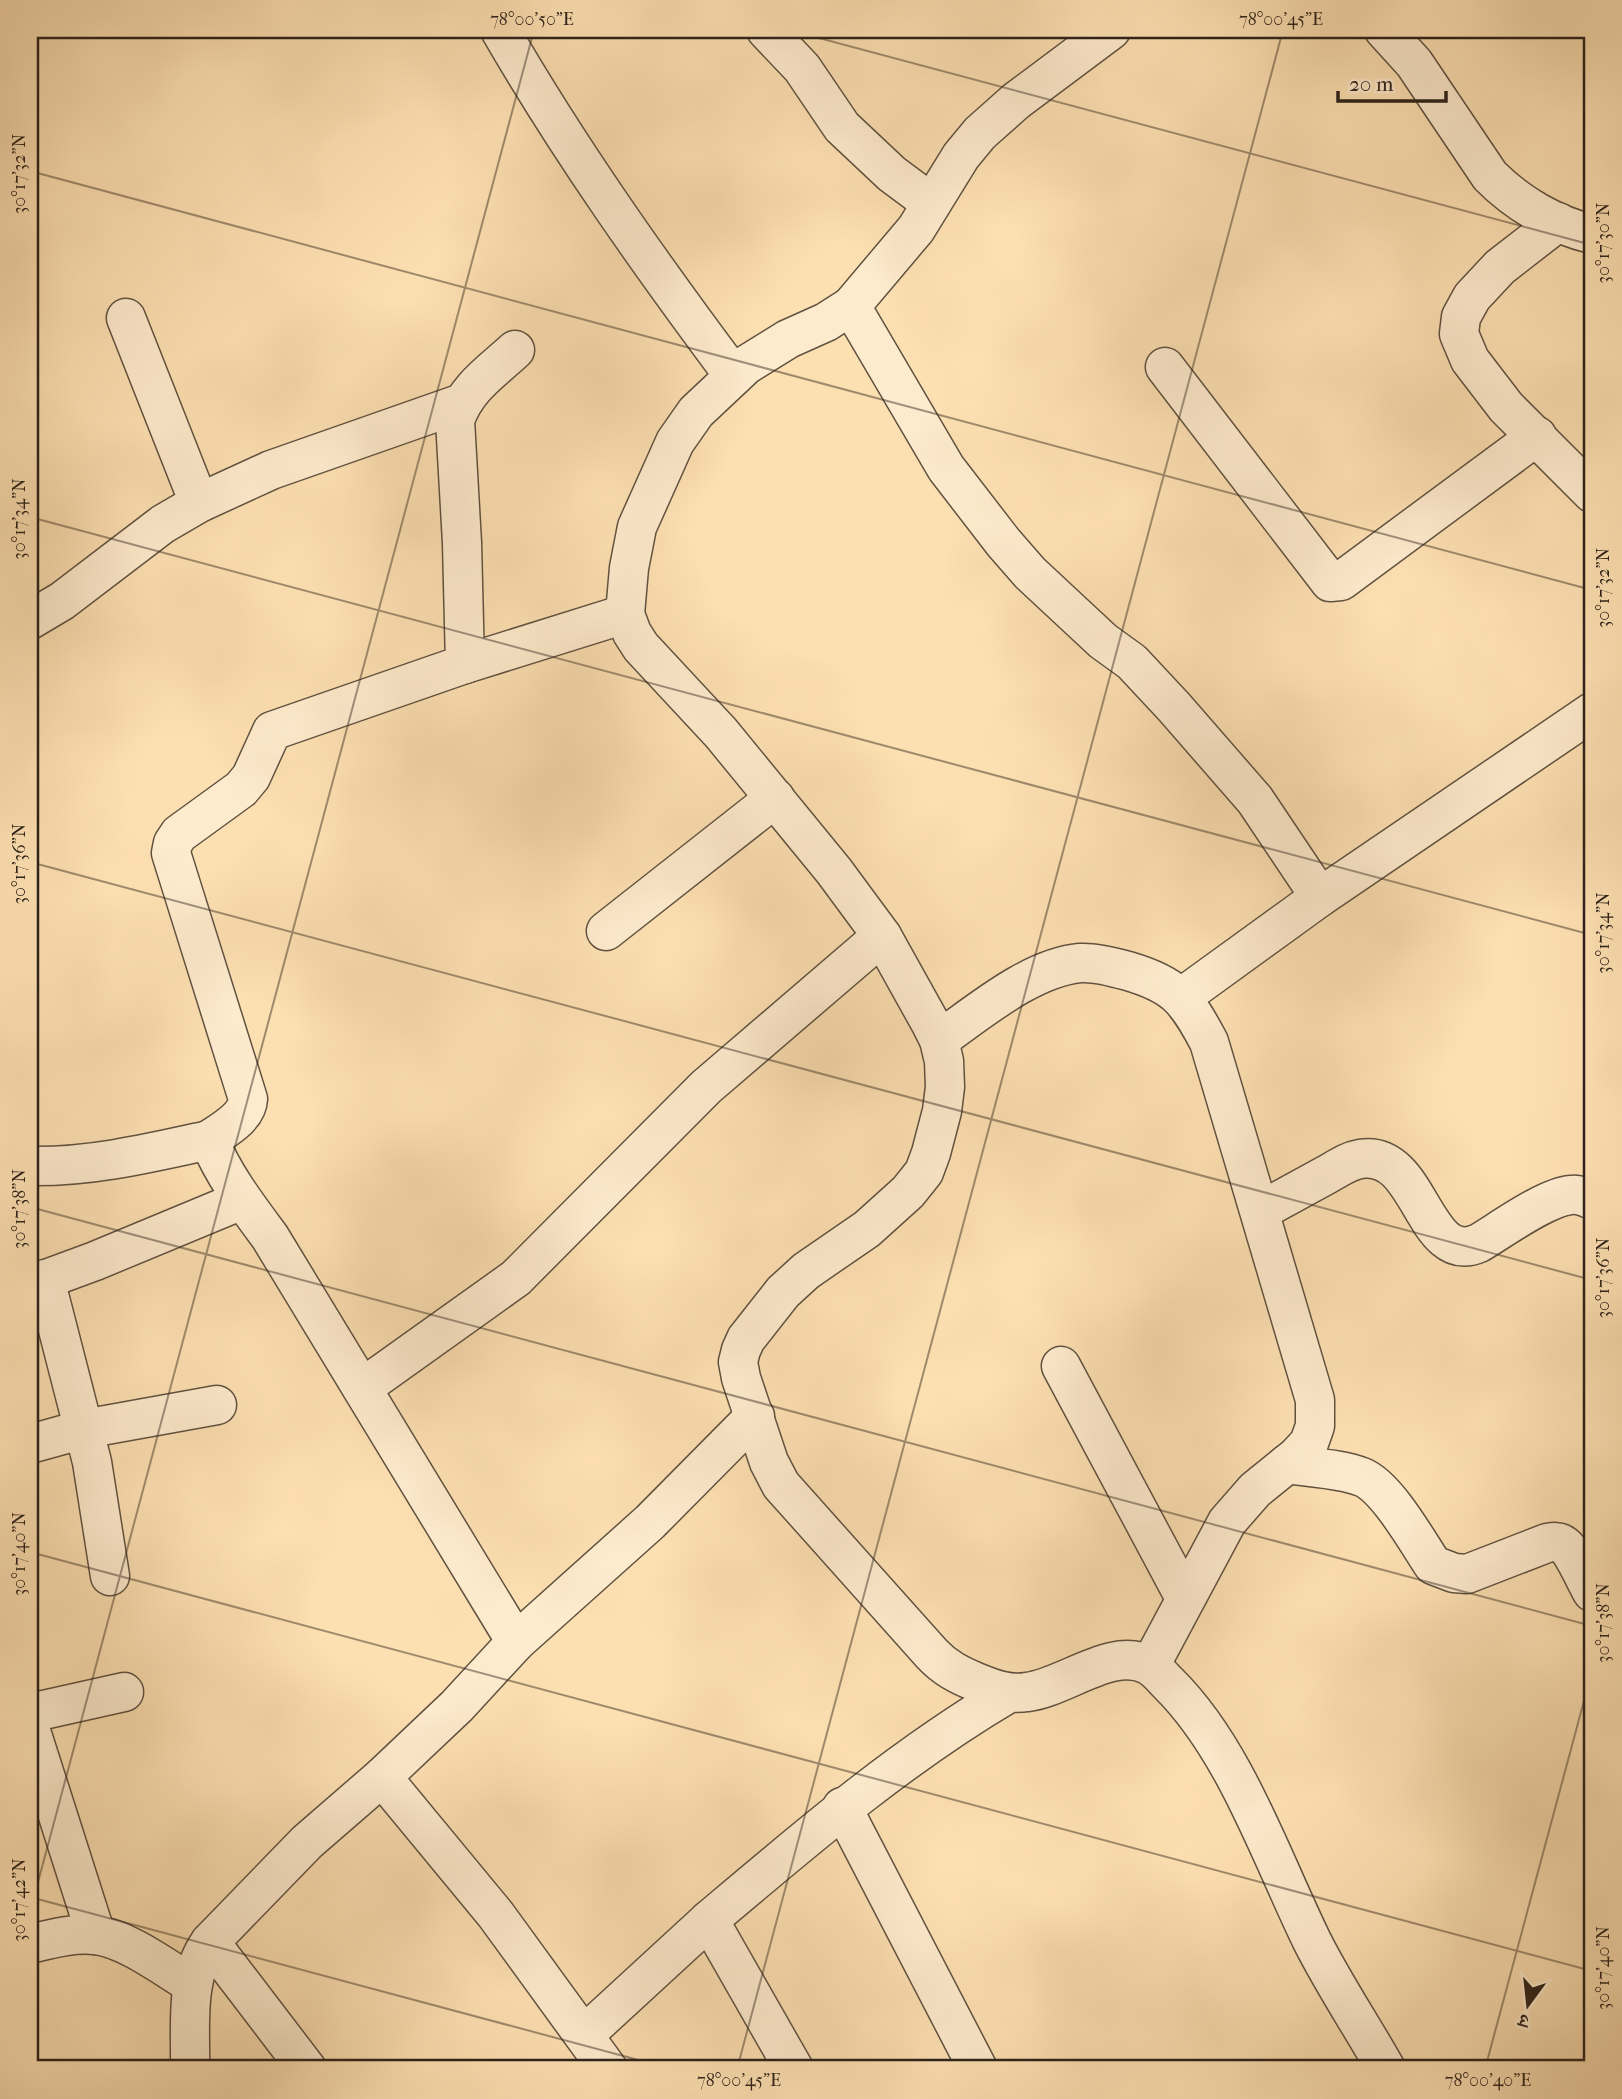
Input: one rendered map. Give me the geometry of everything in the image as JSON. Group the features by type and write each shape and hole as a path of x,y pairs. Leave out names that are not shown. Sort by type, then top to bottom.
{"street":[{"path":"500,30 530,81 650,264 734,376"},
{"path":"766,30 802,68 842,127 892,174 932,203"},
{"path":"1111,30 1016,100 980,133 961,156 916,229 851,306 763,354 734,376 696,412 674,442 637,527 629,568 625,614 632,634 641,647 722,733 834,871 882,936 939,1040 944,1061 943,1099 924,1172 908,1192 867,1229 806,1271 783,1292 746,1339 738,1362 769,1462 781,1485 932,1654 952,1671 1009,1693 1040,1690 1104,1664 1129,1660 1150,1666 1188,1704 1206,1729 1243,1794 1314,1944 1386,2069"},
{"path":"1384,30 1414,63 1490,176 1533,210 1575,228"},
{"path":"1575,228 1500,267 1472,297 1461,317 1459,334 1470,359 1506,407 1592,494"},
{"path":"851,306 946,468 1003,542 1030,573 1103,641 1132,662 1174,707 1255,800 1320,897"},
{"path":"126,318 199,503"},
{"path":"465,664 455,420 470,390 515,350"},
{"path":"1165,367 1330,582 1341,580 1536,436"},
{"path":"30,620 62,601 163,524 199,503 271,470 462,402"},
{"path":"30,1166 87,1164 209,1140 246,1110 247,1100 173,863 173,843 187,827 241,789 251,777 272,732 465,664 625,614"},
{"path":"1182,997 1320,897 1592,712"},
{"path":"606,931 775,798"},
{"path":"362,1388 516,1278 706,1087 882,936"},
{"path":"939,1040 1015,988 1055,969 1082,963 1120,968 1147,976 1170,988 1182,997 1209,1042 1315,1400 1315,1426 1309,1443 1255,1490 1227,1522 1150,1666"},
{"path":"209,1140 216,1158 242,1200 270,1237 516,1642"},
{"path":"1260,1211 1360,1159 1377,1159 1393,1165 1436,1230 1459,1247 1479,1243 1552,1200 1570,1195 1592,1200"},
{"path":"110,1576 92,1462 84,1429 37,1282 242,1200"},
{"path":"1061,1366 1185,1598"},
{"path":"30,1444 84,1429 217,1405"},
{"path":"190,2069 192,1984 199,1958 210,1942 307,1842 382,1777 457,1706 516,1642 650,1522 755,1416"},
{"path":"1287,1464 1348,1473 1375,1484 1433,1565 1443,1570 1467,1574 1547,1543 1557,1542 1569,1551 1592,1592"},
{"path":"30,1713 124,1692"},
{"path":"584,2035 709,1920 842,1807 978,1711 1009,1693"},
{"path":"30,1728 96,1935"},
{"path":"382,1777 496,1915 608,2069"},
{"path":"842,1807 978,2069"},
{"path":"709,1920 794,2069"},
{"path":"30,1944 68,1935 96,1935 118,1941 192,1984"},
{"path":"210,1942 307,2069"}]}
